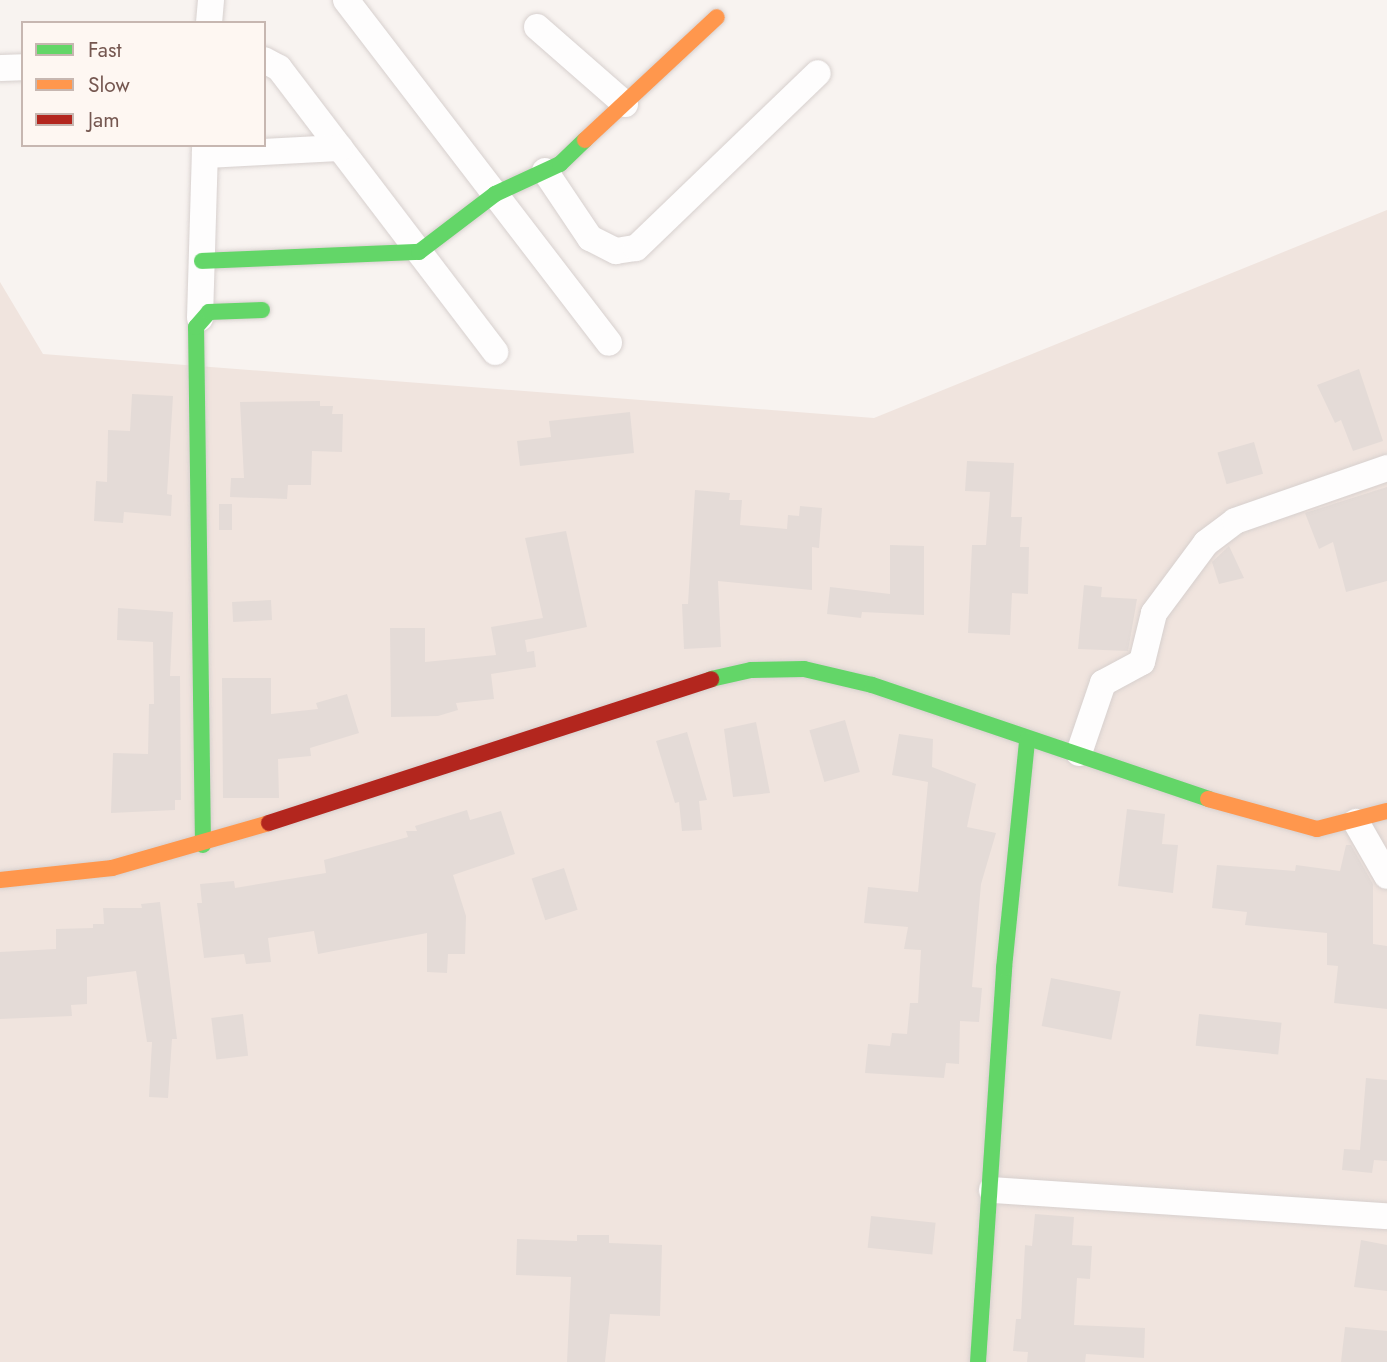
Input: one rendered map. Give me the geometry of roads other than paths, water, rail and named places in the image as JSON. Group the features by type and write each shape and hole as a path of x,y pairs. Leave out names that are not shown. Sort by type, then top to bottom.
{"street":[{"path":"209,21 211,0"},
{"path":"346,0 609,343"},
{"path":"202,261 419,252 495,194 559,164 717,17"},
{"path":"537,27 625,103"},
{"path":"266,61 279,68 495,352"},
{"path":"0,68 21,67"},
{"path":"545,171 590,238 616,251 636,248 818,73"},
{"path":"203,845 196,327 200,318 205,150 340,148"},
{"path":"200,318 209,312 262,310"},
{"path":"1079,753 1103,683 1142,662 1154,613 1206,543 1236,521 1387,468"},
{"path":"0,880 112,869 203,845 686,684 751,670 804,669 872,685 1027,740 1079,753 1260,817 1317,829 1356,822 1387,811"},
{"path":"978,1362 992,1189 1004,968 1027,740"},
{"path":"1356,822 1387,876"},
{"path":"992,1189 1387,1216"}]}
